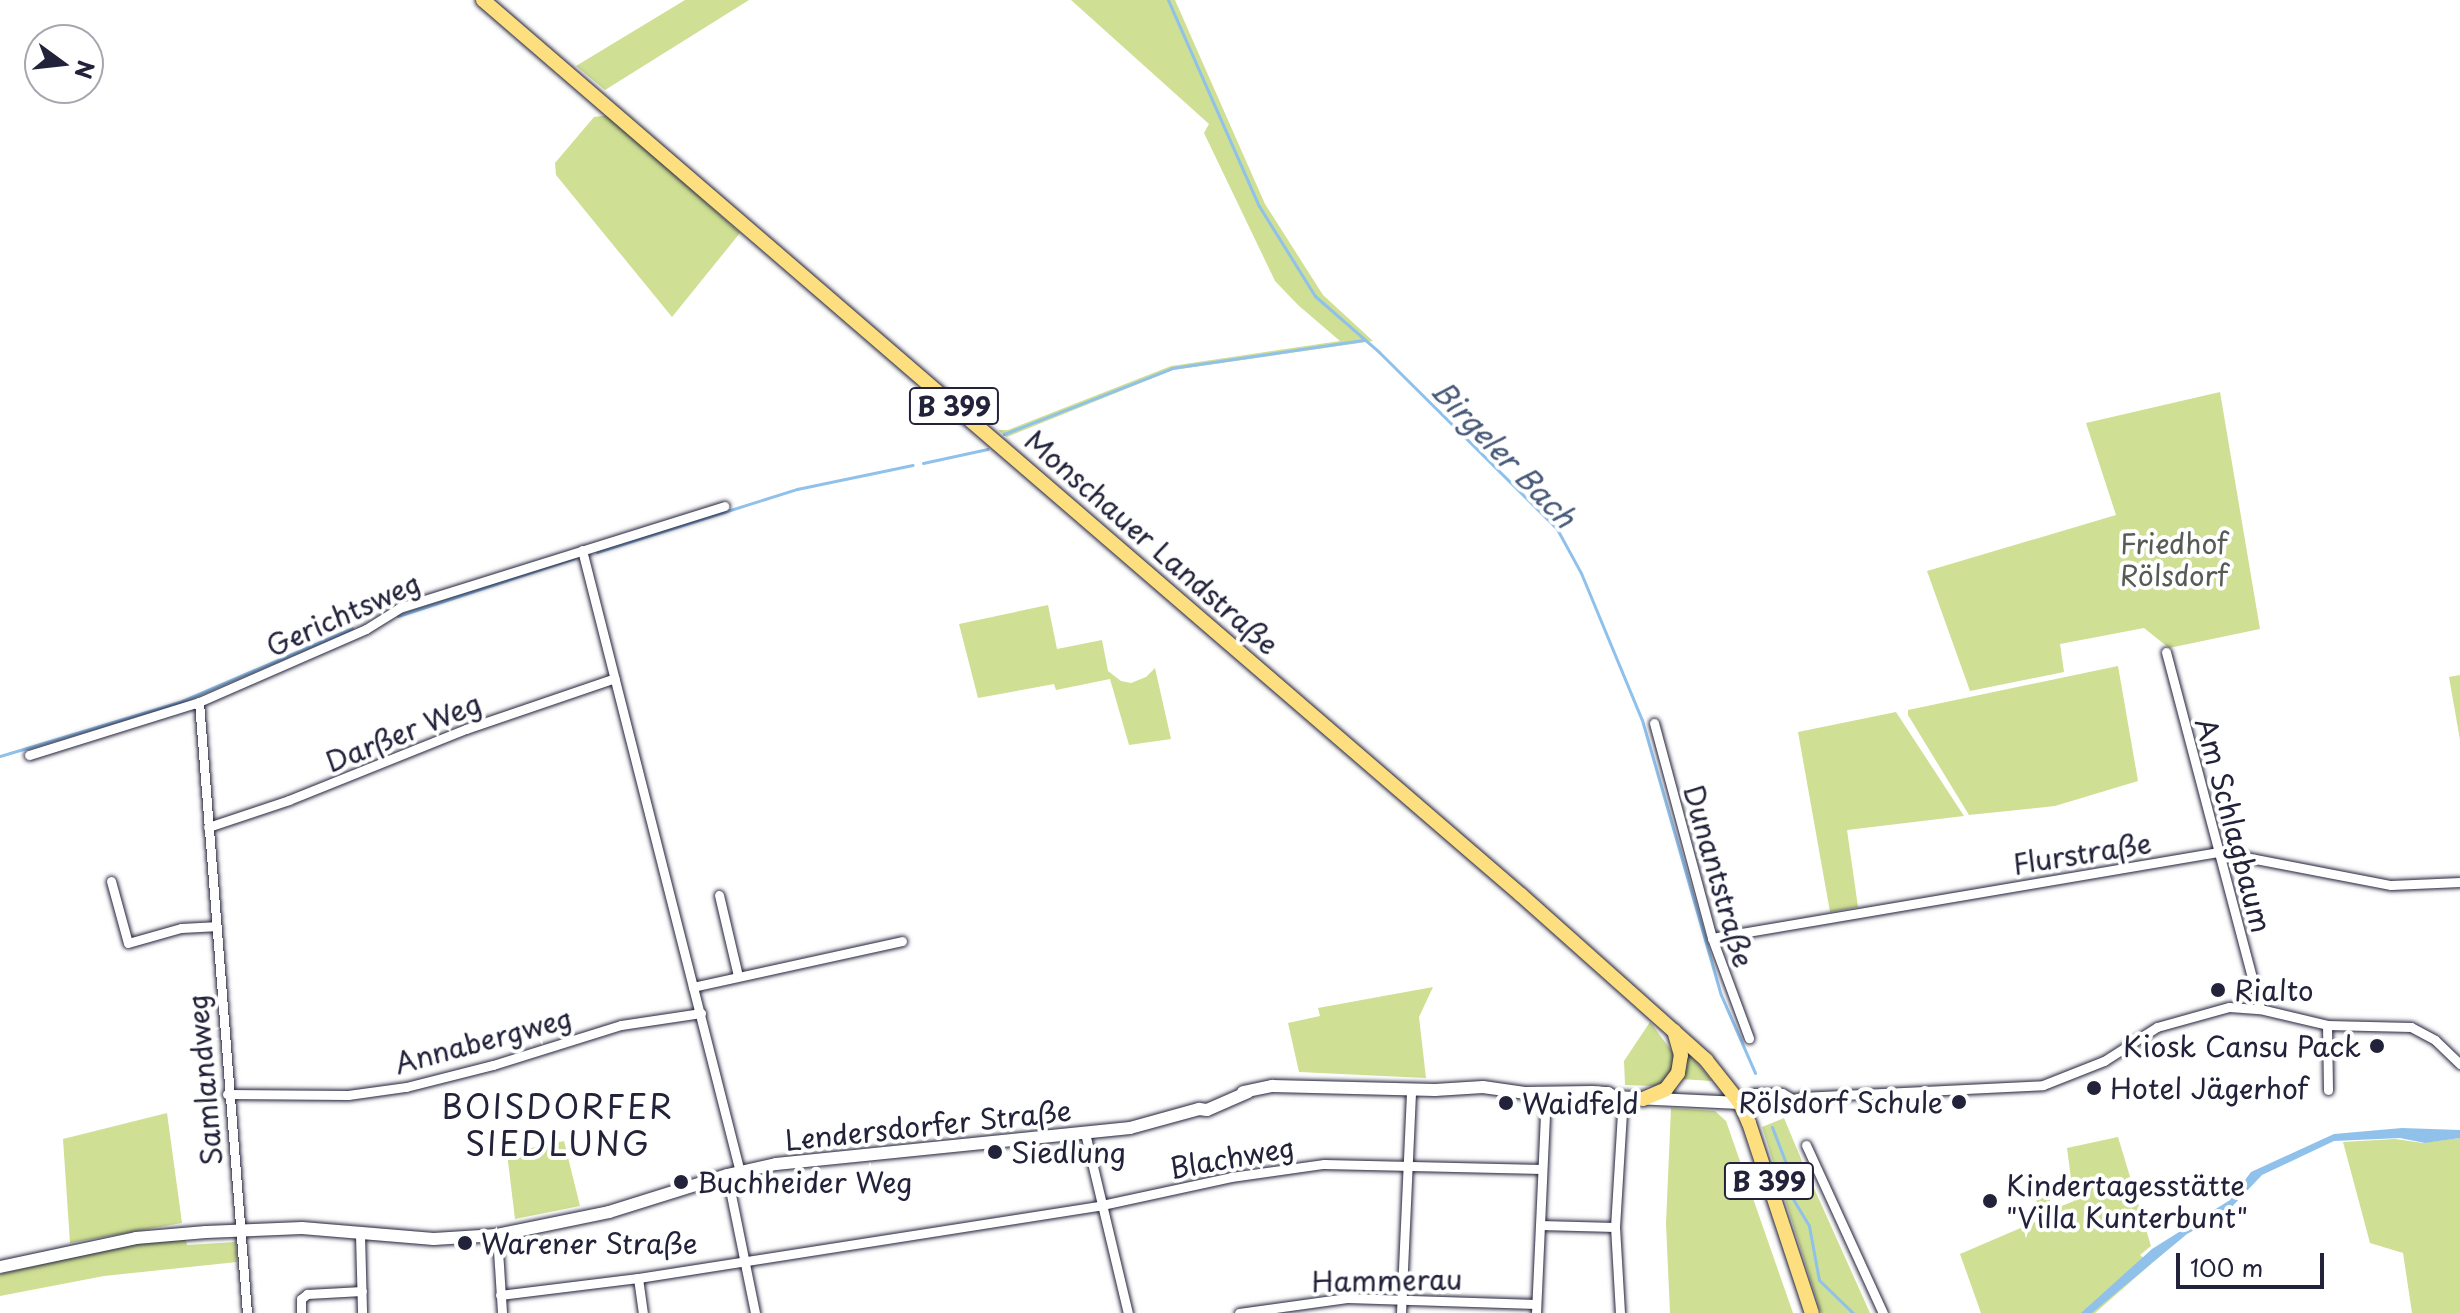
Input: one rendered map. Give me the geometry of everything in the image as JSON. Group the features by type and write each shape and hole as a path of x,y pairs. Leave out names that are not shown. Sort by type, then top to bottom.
{"main road":[{"name":"Monschauer Landstraße","path":"483,0 1372,765 1706,1060 1740,1103"},
{"path":"1643,1099 1666,1089 1678,1073 1681,1055 1674,1031"},
{"name":"B 399","path":"1740,1103 1812,1313"}],"street":[{"name":"Gerichtsweg","path":"29,755 199,702 366,629 399,608 724,506"},
{"path":"582,550 701,1013 733,1173 742,1260 755,1313"},
{"name":"Am Schlagbaum","path":"2166,652 2260,1009"},
{"name":"Darßer Weg","path":"208,827 289,800 466,729 615,678"},
{"name":"Samlandweg","path":"199,702 227,1094 247,1313"},
{"name":"Dunantstraße","path":"1654,723 1712,938 1749,1038"},
{"name":"Flurstraße","path":"1712,938 2219,852 2391,885 2460,882"},
{"path":"111,881 128,943 181,928 214,926"},
{"path":"719,895 738,976"},
{"path":"693,987 902,941"},
{"path":"1740,1103 1754,1093 1782,1093 1791,1098 2043,1085 2085,1071 2144,1034 2174,1021 2229,1007 2260,1009 2327,1025 2411,1027 2435,1040 2460,1064"},
{"name":"Annabergweg","path":"227,1094 348,1095 406,1087 481,1069 623,1025 701,1013"},
{"path":"2327,1025 2328,1090"},
{"name":"Lendersdorfer Straße","path":"0,1267 136,1238 240,1230 302,1228 434,1239 497,1235 609,1212 733,1173 776,1164 1130,1128 1199,1109 1207,1110 1248,1092 1272,1086 1445,1090 1483,1087 1511,1092 1565,1095 1570,1092 1592,1092 1608,1093 1618,1098 1740,1103"},
{"path":"1401,1313 1411,1089"},
{"path":"1536,1309 1546,1094"},
{"path":"1618,1098 1615,1227 1620,1313"},
{"path":"1085,1133 1128,1313"},
{"path":"1806,1145 1883,1313"},
{"name":"Blachweg","path":"500,1295 638,1278 1102,1205 1231,1177 1324,1164 1542,1169"},
{"path":"1540,1225 1615,1227"},
{"path":"360,1234 362,1313"},
{"path":"497,1235 502,1313"},
{"path":"638,1278 643,1313"},
{"path":"301,1313 301,1299 307,1294 362,1291"},
{"name":"Hammerau","path":"1239,1313 1315,1301 1402,1298 1536,1309"}],"green space":[{"path":"685,0 749,0 605,90 576,66"},
{"path":"1071,0 1175,0 1265,204 1323,295 1373,341 1173,370 1007,437 998,430 1008,430 1171,366 1340,341 1275,281 1204,133 1209,124"},
{"path":"609,115 740,233 672,317 556,175 555,163 594,117"},
{"name":"Friedhof Rölsdorf","path":"2220,392 2260,629 2169,648 2144,628 2060,644 2064,672 1970,691 1927,571 2116,515 2086,423"},
{"path":"1048,605 1057,649 1102,640 1108,671 1121,681 1131,683 1146,677 1155,668 1171,739 1129,745 1110,679 1056,690 1054,684 978,698 959,624"},
{"path":"2118,666 2138,781 2055,806 1969,815 1908,715 1908,710"},
{"path":"2460,675 2460,740 2449,677"},
{"path":"1896,712 1964,816 1847,830 1858,907 1830,912 1798,732"},
{"path":"1433,987 1419,1017 1426,1078 1299,1072 1288,1023 1320,1016 1318,1008"},
{"path":"1650,1022 1674,1054 1673,1068 1663,1082 1654,1086 1625,1085 1624,1061"},
{"path":"1684,1049 1699,1065 1712,1081 1680,1079"},
{"path":"1671,1108 1715,1111 1726,1121 1793,1313 1670,1313 1666,1224"},
{"path":"167,1113 182,1223 70,1243 63,1139"},
{"path":"1784,1118 1870,1313 1821,1313 1762,1127"},
{"path":"2118,1137 2151,1246 2140,1255 2151,1264 2095,1313 1981,1313 1960,1254 2037,1221 2036,1177 2045,1178 2052,1210 2074,1201 2067,1148"},
{"path":"2460,1138 2460,1313 2412,1313 2403,1253 2370,1243 2343,1142 2395,1139 2423,1143"},
{"path":"564,1141 580,1206 515,1219 507,1153"},
{"path":"186,1240 187,1245 236,1242 237,1262 104,1276 0,1296 0,1274 131,1244"}],"water":[{"path":"2402,1128 2460,1130 2460,1138 2425,1143 2400,1138 2334,1141 2262,1175 2226,1213 2187,1234 2092,1313 2081,1313 2152,1249 2230,1200 2251,1172 2334,1134"}],"waterway":[{"name":"Birgeler Bach","path":"1168,0 1259,206 1315,296 1379,352 1557,529 1581,573 1642,720 1721,995 1755,1073"},
{"path":"1004,434 1172,368 1365,340"},
{"path":"923,463 988,449"},
{"path":"597,552 797,489 913,465"},
{"path":"398,616 574,558"},
{"path":"0,756 182,701 352,628"},
{"name":"Birgeler Bach","path":"1772,1127 1786,1163 1790,1194 1809,1226 1819,1280 1853,1313"}],"place":[{"name":"Rialto","path":"2218,990"},
{"name":"Kiosk Cansu Pack","path":"2377,1046"},
{"name":"Hotel Jägerhof","path":"2094,1088"},
{"name":"Rölsdorf Schule","path":"1959,1102"},
{"name":"Waidfeld","path":"1506,1103"},
{"name":"Siedlung","path":"995,1152"},
{"name":"Buchheider Weg","path":"681,1182"},
{"name":"Kindertagesstätte \"Villa Kunterbunt\"","path":"1990,1201"},
{"name":"Warener Straße","path":"465,1243"}],"district":[{"name":"BOISDORFER SIEDLUNG","path":"558,1126"}]}
